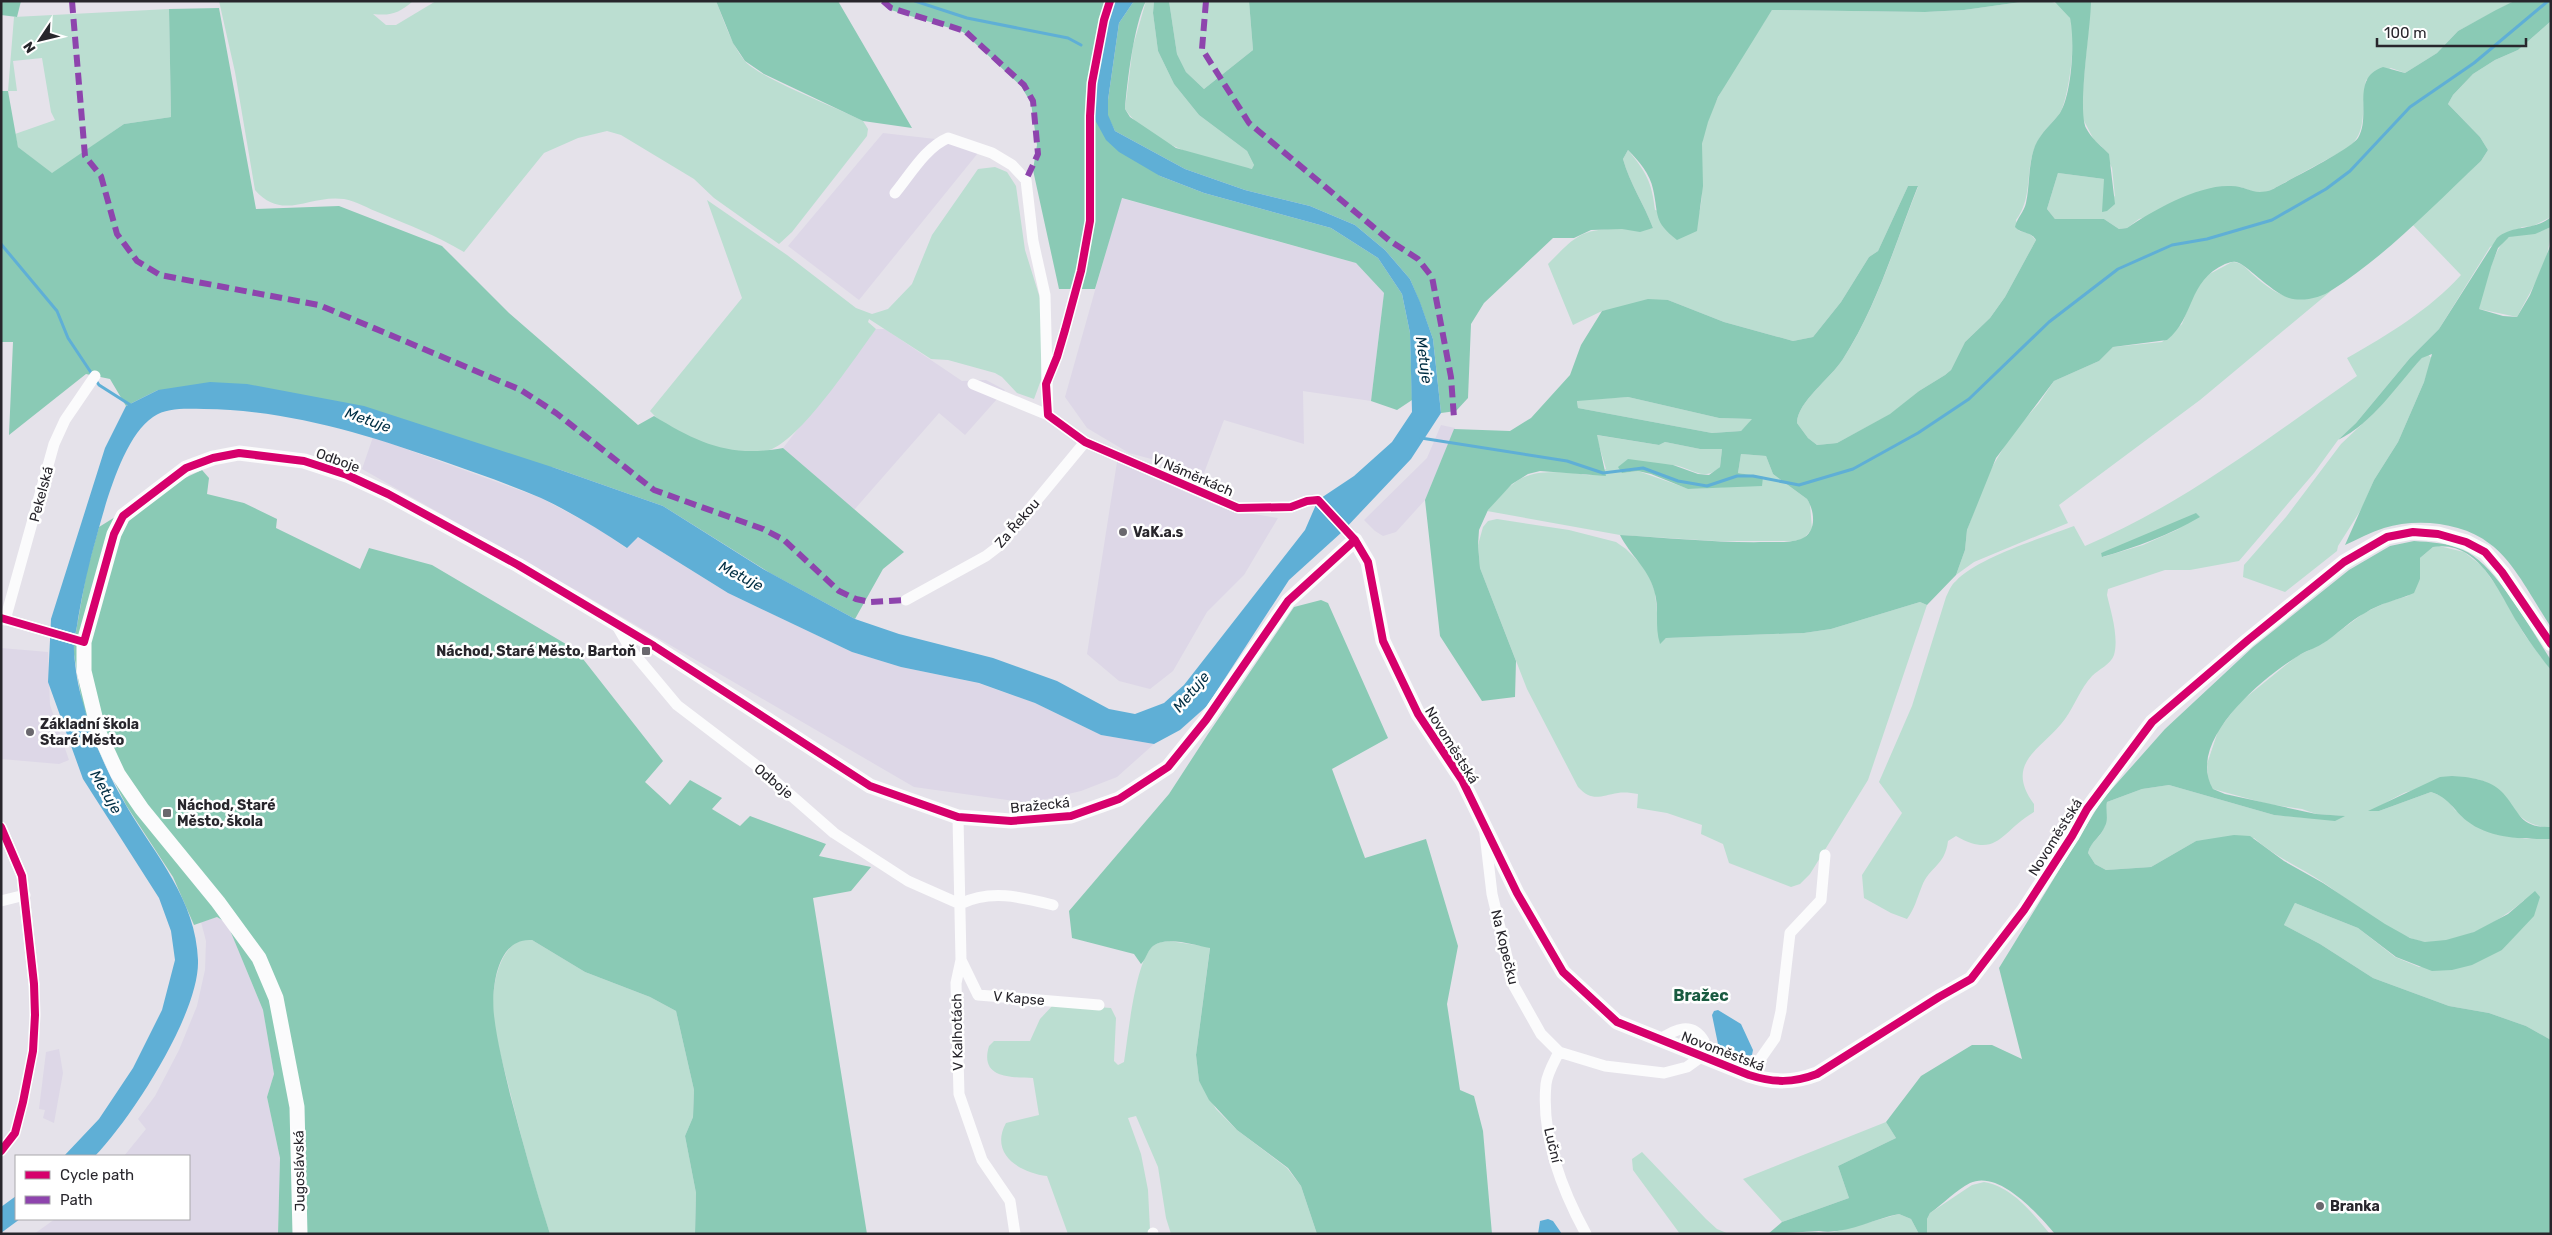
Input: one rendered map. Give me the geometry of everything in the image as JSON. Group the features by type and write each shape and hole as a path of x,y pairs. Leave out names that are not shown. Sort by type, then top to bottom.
{"street":[{"path":"895,193 926,156 940,142 948,138 992,153 1012,165 1026,180 1033,241 1046,295 1048,415"},
{"name":"Pekelská","path":"3,619 54,444 65,420 95,376"},
{"name":"V Náměrkách","path":"973,384 1048,415 1085,442 1238,508 1291,507 1307,501 1318,500 1352,536"},
{"name":"Za Řekou","path":"906,600 986,556 999,546 1085,442"},
{"name":"Odboje","path":"298,1107 276,998 259,958 218,902 142,809 118,774 99,733 90,703 81,641 114,534 124,516 186,468 213,458 239,452 304,461 347,475 388,494 518,565 654,646"},
{"name":"Novoměstská","path":"1352,536 1368,562 1384,642 1418,714 1462,780 1517,893 1563,972 1618,1022 1701,1057 1767,1081 1786,1082 1818,1074 1939,997 1972,979 2024,910 2072,836 2087,809 2152,722 2248,640 2344,562 2387,537 2413,532 2438,534 2466,542 2484,552 2502,572 2551,644"},
{"name":"Bražecká","path":"654,646 870,786 958,817 1011,822 1071,816 1119,799 1168,767 1206,720 1288,600 1352,536"},
{"path":"3,619 40,631 81,641"},
{"name":"Odboje","path":"616,624 631,650 677,705 761,769 834,832 908,881 960,904"},
{"name":"V Kalhotách","path":"958,817 961,960 956,983 959,1094 982,1160 1010,1201 1015,1234"},
{"path":"1,827 22,876 34,984"},
{"name":"Na Kopečku","path":"1485,830 1492,894 1514,986 1541,1034 1559,1052 1605,1066 1664,1073 1687,1067 1701,1057"},
{"name":"Novoměstská","path":"1749,1075 1775,1038 1781,1012 1790,933 1821,900 1824,855"},
{"path":"960,904 973,898 1002,894 1053,904"},
{"path":"1,901 25,895"},
{"name":"V Kapse","path":"961,960 978,995 1099,1005"},
{"path":"1659,1040 1675,1030 1688,1028 1693,1030 1699,1033 1704,1041 1701,1057"},
{"name":"Luční","path":"1559,1052 1546,1082 1545,1108 1552,1151 1576,1215 1586,1234"},
{"name":"Jugoslávská","path":"298,1107 300,1234"}],"shaded area":[{"path":"883,133 944,140 978,153 859,300 788,246"},
{"path":"1121,198 1356,263 1384,293 1371,401 1303,391 1304,444 1224,420 1204,473 1129,453 1087,428 1065,397"},
{"path":"876,329 885,329 962,381 986,380 1005,390 965,435 939,413 854,510 783,448"},
{"path":"1441,425 1455,428 1425,500 1396,532 1383,536 1364,520 1427,458"},
{"path":"373,437 541,498 599,529 626,548 638,537 728,593 852,652 901,667 978,683 1035,703 1101,735 1154,744 1117,777 1081,791 1029,803 914,787 586,596 362,469"},
{"path":"1117,462 1215,505 1235,511 1278,518 1244,575 1207,612 1173,671 1150,689 1119,681 1087,654"},
{"name":"Základní škola Staré Město","path":"1,648 48,652 50,705 69,760 59,764 1,759"},
{"path":"217,917 227,923 263,1010 274,1074 267,1097 280,1158 278,1234 34,1234 54,1220 190,1220 190,1155 125,1155 146,1129 138,1119 155,1096 179,1050 197,1006 205,970 206,941 201,922"},
{"path":"59,1049 63,1073 54,1123 43,1118 45,1110 39,1109 46,1052"}],"green space":[{"path":"1,1 21,1 17,17 1,15"},
{"path":"219,1 413,1 395,13 373,14 386,25 396,25 436,1 716,1 728,32 744,60 752,67 781,84 863,121 868,129 867,136 792,232 779,244 714,198 694,179 621,135 607,131 578,138 544,153 464,252 423,231 349,200 331,198 286,206 265,199 255,190 235,72"},
{"path":"716,1 838,1 912,128 863,121 764,74 745,61 733,43"},
{"path":"880,1 1115,1 1106,22 1095,120 1160,176 1204,193 1331,228 1378,258 1402,294 1410,333 1412,400 1397,410 1371,401 1384,293 1356,263 1122,198 1095,289 1059,289 1033,170 1037,145 1031,103 1021,86 963,32 891,10"},
{"path":"1134,1 1146,1 1138,24 1129,69 1125,109 1130,117 1176,148 1252,169 1254,165 1247,151 1199,115 1174,84 1158,51 1153,13 1154,1 1169,1 1177,54 1186,72 1204,89 1253,50 1249,1 2028,1 1964,10 1925,12 1772,10 1718,97 1708,122 1702,144 1703,186 1697,231 1677,240 1664,228 1658,218 1653,189 1647,173 1628,150 1623,159 1653,228 1640,232 1622,229 1591,230 1574,238 1553,238 1484,303 1471,324 1468,398 1456,411 1441,413 1433,339 1410,279 1385,250 1355,225 1310,206 1245,190 1185,169 1115,131 1107,115 1119,23"},
{"path":"1146,1 1154,1 1153,13 1158,51 1174,84 1199,115 1247,151 1254,165 1253,169 1201,157 1183,150 1150,132 1125,109 1133,46"},
{"path":"1169,1 1249,1 1253,50 1204,89 1186,72 1177,54"},
{"path":"2028,1 2052,2 2062,7 2070,18 2073,37 2069,81 2063,105 2060,113 2037,142 2030,165 2025,203 2016,220 2019,231 2029,233 2036,240 2005,297 1990,318 1965,342 1951,370 1919,391 1891,414 1837,443 1817,445 1808,438 1797,423 1802,407 1838,366 1866,318 1885,275 1918,187 1908,186 1878,251 1869,257 1841,302 1813,337 1793,341 1724,322 1668,300 1602,311 1573,325 1548,264 1571,242 1586,233 1605,229 1640,230 1653,228 1623,159 1628,150 1647,178 1655,210 1697,220 1702,192 1702,145 1705,129 1720,93 1730,75 1772,10 1925,12 1964,10"},
{"path":"2054,1 2091,1 2084,86 2084,118 2090,135 2109,154 2115,204 2107,211 2102,212 2104,179 2058,173 2047,209 2055,219 2104,219 2119,229 2127,228 2163,206 2205,189 2219,186 2237,186 2259,192 2271,190 2344,150 2358,138 2362,129 2364,88 2373,72 2383,67 2405,73 2437,53 2458,31 2514,1 2551,1 2551,21 2518,50 2495,60 2473,74 2453,95 2448,104 2480,137 2488,150 2481,161 2410,229 2372,261 2328,293 2300,300 2282,295 2246,267 2236,262 2225,264 2213,271 2204,280 2197,290 2183,321 2167,340 2113,347 2099,361 2054,381 1996,458 1967,530 1965,550 1956,575 1927,605 1920,602 1831,629 1804,633 1666,638 1660,644 1657,630 1656,597 1651,582 1620,535 1730,542 1793,541 1806,536 1812,527 1812,509 1807,499 1773,474 1766,456 1741,454 1738,473 1763,477 1762,486 1688,489 1651,474 1638,471 1622,473 1618,467 1628,459 1673,465 1698,474 1709,475 1720,467 1722,449 1700,449 1665,442 1659,445 1597,435 1606,476 1540,471 1528,474 1512,484 1488,510 1479,530 1478,545 1480,568 1516,661 1515,697 1482,701 1440,636 1425,500 1454,429 1510,431 1531,418 1570,375 1581,345 1602,311 1648,299 1668,300 1724,322 1793,341 1813,337 1841,302 1869,257 1878,251 1908,186 1918,186 1885,274 1866,318 1838,366 1802,407 1797,423 1808,438 1817,445 1837,443 1890,414 1919,391 1951,370 1965,342 1990,318 2005,297 2036,240 2031,235 2015,227 2026,203 2031,160 2035,146 2060,113 2067,93 2072,53 2070,18","holes":["1628,397 1719,418 1752,419 1741,431 1712,433 1578,408 1577,401"]},
{"path":"2091,1 2514,1 2458,31 2437,53 2405,73 2391,68 2366,80 2361,127 2354,143 2346,149 2271,190 2259,194 2241,187 2139,219 2127,228 2119,229 2104,219 2055,219 2047,209 2058,173 2104,179 2115,197 2112,168 2102,147 2094,140 2083,119 2082,99"},
{"path":"219,8 256,209 339,206 442,246 509,313 638,425 654,416 685,434 715,446 747,451 783,448 904,552 883,569 855,619 770,573 663,506 555,468 158,390 126,406 110,379 86,374 9,435 13,342 1,342 1,91 8,91 18,147 52,173 124,124 171,117 169,9"},
{"path":"169,9 171,117 124,124 52,174 18,147 15,134 55,120 51,112 42,58 13,61 17,91 8,91 14,17"},
{"path":"2551,21 2551,217 2533,226 2522,227 2490,247 2439,329 2410,358 2356,423 2338,440 2314,473 2239,561 2190,570 2165,570 2108,589 2107,595 2116,640 2114,655 2088,681 2065,719 2037,748 2024,767 2023,777 2026,790 2034,804 2034,812 1990,844 1970,843 1956,836 1948,841 1944,856 1925,880 1907,919 1891,913 1864,898 1862,875 1902,813 1879,782 1912,706 1946,597 1953,584 1966,572 1995,556 2074,526 2085,546 2122,529 2191,490 2225,468 2357,376 2347,358 2422,311 2461,275 2412,224 2481,161 2488,150 2480,137 2448,104 2453,95 2473,74 2495,60 2518,50","holes":["2181,528 2143,545 2103,557 2101,553"]},
{"path":"995,167 1007,172 1016,186 1025,250 1043,308 1041,380 1034,399 1017,393 1002,377 995,373 948,360 931,359 869,319 868,322 876,329 828,395 799,429 772,449 764,452 747,453 714,447 676,431 650,411 742,298 707,200 787,255 856,308 872,314 888,309 912,284 932,235 978,169"},
{"path":"2551,217 2551,227 2535,234 2509,237 2498,248 2479,309 2503,316 2517,317 2530,295 2551,244 2551,627 2523,582 2499,551 2479,537 2466,531 2439,524 2411,523 2384,528 2345,545 2374,480 2398,442 2424,382 2432,354 2422,358 2373,414 2351,433 2338,440 2356,423 2410,358 2439,329 2497,238 2510,231 2538,224"},
{"path":"2551,227 2548,251 2544,262 2517,317 2479,309 2494,259 2498,249 2504,242 2513,235 2540,231"},
{"path":"2232,262 2243,265 2261,282 2288,297 2307,297 2331,291 2200,400 2059,505 2068,523 1974,562 1956,575 1965,550 1967,530 1988,474 2011,435 2039,403 2054,381 2099,361 2113,347 2162,342 2182,324 2192,298 2204,277"},
{"path":"2428,354 2432,359 2398,442 2374,480 2362,508 2338,546 2337,551 2285,592 2243,577 2244,565 2286,517 2341,444 2378,409 2395,387"},
{"path":"1628,397 1719,418 1753,419 1741,431 1712,433 1578,408 1577,400"},
{"path":"1596,435 1659,445 1665,442 1700,449 1722,449 1720,467 1708,474 1697,473 1673,465 1648,467 1622,473 1638,471 1689,489 1762,485 1762,477 1738,473 1741,454 1766,456 1773,474 1807,499 1810,504 1812,529 1803,539 1793,541 1715,541 1620,535 1487,511 1507,489 1524,477 1533,474 1557,472 1590,475 1606,469"},
{"path":"202,470 209,478 207,494 244,503 277,519 276,528 360,569 369,548 432,565 576,650 663,761 645,782 670,805 690,780 722,798 712,809 740,826 750,816 826,844 819,856 871,867 851,891 813,898 867,1234 695,1234 696,1193 685,1136 693,1117 694,1090 676,1011 650,997 585,972 532,940 520,941 511,947 504,956 495,979 493,1004 497,1035 510,1094 550,1234 278,1234 280,1158 267,1097 274,1074 263,1010 227,923 217,917 194,925 173,877 126,805 99,751 82,703 73,648 87,570 99,527 157,491"},
{"path":"2196,513 2200,517 2165,535 2102,557 2101,553"},
{"path":"1497,519 1569,530 1616,542 1626,549 1642,565 1649,576 1655,592 1660,643 1666,638 1804,633 1831,629 1920,602 1927,605 1868,780 1810,874 1800,884 1791,887 1729,863 1723,844 1701,834 1702,825 1667,813 1637,808 1638,794 1620,793 1596,797 1588,795 1578,787 1527,689 1480,568 1478,545 1483,527 1488,521"},
{"path":"2414,541 2439,543 2463,550 2475,557 2487,568 2523,615 2551,660 2551,670 2525,635 2494,583 2475,559 2463,551 2449,547 2433,547 2420,558 2420,579 2414,593 2359,616 2319,646 2301,654 2266,679 2232,713 2218,732 2209,751 2207,771 2213,789 2225,794 2316,814 2345,816 2335,821 2274,815 2169,785 2142,789 2107,802 2106,823 2101,833 2091,845 2088,853 2095,864 2106,870 2151,867 2196,841 2234,835 2250,836 2284,861 2323,883 2385,924 2410,938 2425,942 2446,940 2474,932 2508,914 2535,891 2540,897 2534,916 2502,950 2472,965 2452,970 2432,971 2396,957 2358,928 2295,903 2284,925 2320,944 2373,978 2449,1006 2489,1013 2526,1026 2551,1040 2551,1234 2055,1234 2017,1196 1993,1182 1981,1180 1965,1186 1930,1213 1927,1219 1927,1234 1919,1234 1911,1219 1899,1214 1840,1231 1768,1234 1782,1222 1849,1198 1838,1166 1896,1138 1886,1122 1921,1076 1972,1045 1992,1045 2022,1059 1999,968 2102,800 2165,729 2253,647 2349,570 2390,546"},
{"path":"2439,546 2464,552 2482,566 2500,591 2524,634 2551,670 2551,827 2526,821 2496,789 2476,779 2404,793 2370,811 2379,811 2431,792 2446,798 2455,810 2495,834 2525,839 2551,839 2551,1040 2526,1026 2489,1013 2449,1006 2373,978 2320,944 2284,925 2295,903 2358,928 2395,957 2419,967 2502,950 2517,933 2524,900 2491,924 2464,936 2451,940 2425,942 2401,934 2387,926 2324,883 2270,851 2254,838 2196,841 2151,867 2106,870 2095,864 2088,853 2104,826 2107,802 2142,789 2169,785 2274,815 2308,818 2344,816 2316,814 2302,809 2268,804 2213,789 2208,779 2207,764 2218,731 2239,703 2297,656 2322,644 2364,613 2387,602 2408,596 2420,579 2420,558 2433,547"},
{"path":"1321,600 1328,603 1388,738 1332,769 1365,858 1426,839 1458,946 1447,1004 1460,1090 1474,1096 1483,1131 1492,1234 1317,1234 1301,1186 1288,1168 1237,1130 1209,1100 1199,1081 1196,1055 1210,948 1172,941 1158,943 1152,947 1141,964 1134,954 1072,938 1069,911 1169,794 1294,607"},
{"path":"2452,776 2479,780 2498,788 2526,822 2540,827 2551,827 2551,839 2496,835 2476,827 2462,817 2447,801 2431,792 2379,811 2368,811 2440,777"},
{"path":"521,939 532,940 585,972 650,997 676,1011 694,1090 693,1117 685,1136 696,1193 695,1234 550,1234 518,1125 497,1041 493,1013 495,982 501,962 506,953"},
{"path":"1169,941 1210,947 1196,1055 1199,1081 1216,1109 1237,1130 1287,1168 1301,1186 1317,1234 1171,1234 1166,1218 1158,1167 1136,1116 1128,1118 1141,1154 1148,1190 1150,1230 1148,1234 1068,1234 1047,1176 1027,1171 1010,1160 1004,1153 1001,1144 1006,1123 1039,1115 1033,1078 1007,1076 993,1070 989,1065 987,1057 989,1046 994,1041 1030,1041 1040,1019 1054,1004 1111,1008 1116,1018 1114,1061 1118,1065 1124,1062 1133,1001 1141,968 1152,947 1158,943"},
{"path":"1886,1122 1896,1138 1838,1166 1849,1198 1782,1222 1743,1179"},
{"path":"1642,1152 1706,1219 1717,1229 1729,1234 1680,1234 1633,1170 1632,1159"},
{"path":"1984,1182 2004,1189 2013,1195 2050,1234 1927,1234 1927,1219 1930,1213 1972,1185"},
{"path":"1899,1214 1911,1219 1919,1234 1827,1234"},
{"path":"1815,1232 1827,1234 1787,1234"}],"water":[{"name":"Metuje","path":"1115,1 1134,1 1119,23 1108,100 1108,115 1115,131 1185,169 1245,190 1310,206 1355,225 1385,250 1410,279 1433,339 1441,413 1411,459 1342,532 1289,580 1207,706 1180,730 1154,744 1101,735 1035,703 979,683 901,667 852,652 728,593 638,537 627,548 563,509 541,498 418,453 328,426 267,414 236,410 177,409 159,414 143,426 133,439 111,488 86,576 74,651 81,697 101,756 127,807 173,879 190,918 196,938 198,960 196,982 188,1008 176,1036 161,1064 127,1117 96,1155 65,1155 99,1119 133,1068 162,1010 175,960 171,931 159,898 83,779 48,682 51,619 105,448 126,406 158,390 210,382 247,384 364,406 555,468 663,506 763,569 855,619 899,634 993,658 1057,681 1109,709 1135,714 1164,703 1184,685 1305,530 1318,500 1354,476 1392,442 1412,412 1410,333 1402,294 1378,258 1331,228 1204,193 1160,176 1119,152 1106,140 1095,120 1094,90 1106,22"},
{"path":"1718,1010 1741,1024 1753,1050 1752,1055 1747,1056 1721,1048 1718,1044 1712,1015 1714,1011"},
{"path":"15,1197 15,1220 19,1220 1,1233 1,1207"},
{"path":"1548,1219 1553,1221 1562,1234 1538,1234 1540,1221"}],"waterway":[{"path":"915,1 967,18 1068,38 1081,45"},
{"path":"1421,438 1567,461 1603,473 1643,468 1678,481 1707,486 1737,476 1753,476 1799,485 1853,469 1918,433 1969,399 2049,322 2118,269 2172,245 2207,239 2272,220 2326,189 2350,171 2410,107 2474,63 2548,1"},
{"path":"1,244 57,311 68,338 92,374"},
{"path":"95,379 99,385 132,406"}],"marked path":[{"path":"72,1 85,156 101,176 117,234 137,261 160,275 319,305 521,390 556,413 654,490 763,529 784,540 839,591 856,599 870,602 906,600"},
{"path":"883,1 891,8 965,31 1024,85 1033,101 1038,154 1026,180"},
{"path":"1206,1 1202,49 1249,123 1390,241 1418,259 1432,277 1451,377 1454,418"}],"cycle path":[{"path":"1110,1 1104,20 1092,83 1090,116 1090,221 1081,271 1057,357 1046,384 1048,415 1085,442 1238,508 1291,507 1307,501 1318,500 1355,540 1368,562 1383,641 1418,714 1462,780 1517,893 1563,972 1617,1022 1749,1075 1775,1081 1792,1080 1817,1074 1971,979 2024,910 2072,836 2087,809 2152,722 2248,640 2344,562 2387,537 2413,532 2438,534 2466,542 2485,552 2502,572 2551,644"},
{"path":"1,618 84,642 114,534 123,516 186,468 213,458 239,453 304,461 347,475 388,494 518,565 654,646 870,786 958,817 1011,821 1071,816 1119,799 1168,767 1206,720 1288,601 1355,540"},
{"path":"1,827 22,876 34,984 35,1015 33,1051 23,1102 15,1133 1,1151"}],"place":[{"name":"VaK.a.s","path":"1123,532"},
{"name":"Náchod, Staré Město, Bartoň","path":"646,651"},
{"name":"Základní škola Staré Město","path":"30,732"},
{"name":"Náchod, Staré Město, škola","path":"167,813"},
{"name":"Branka","path":"2320,1206"}],"district":[{"name":"Bražec","path":"1701,995"}]}
